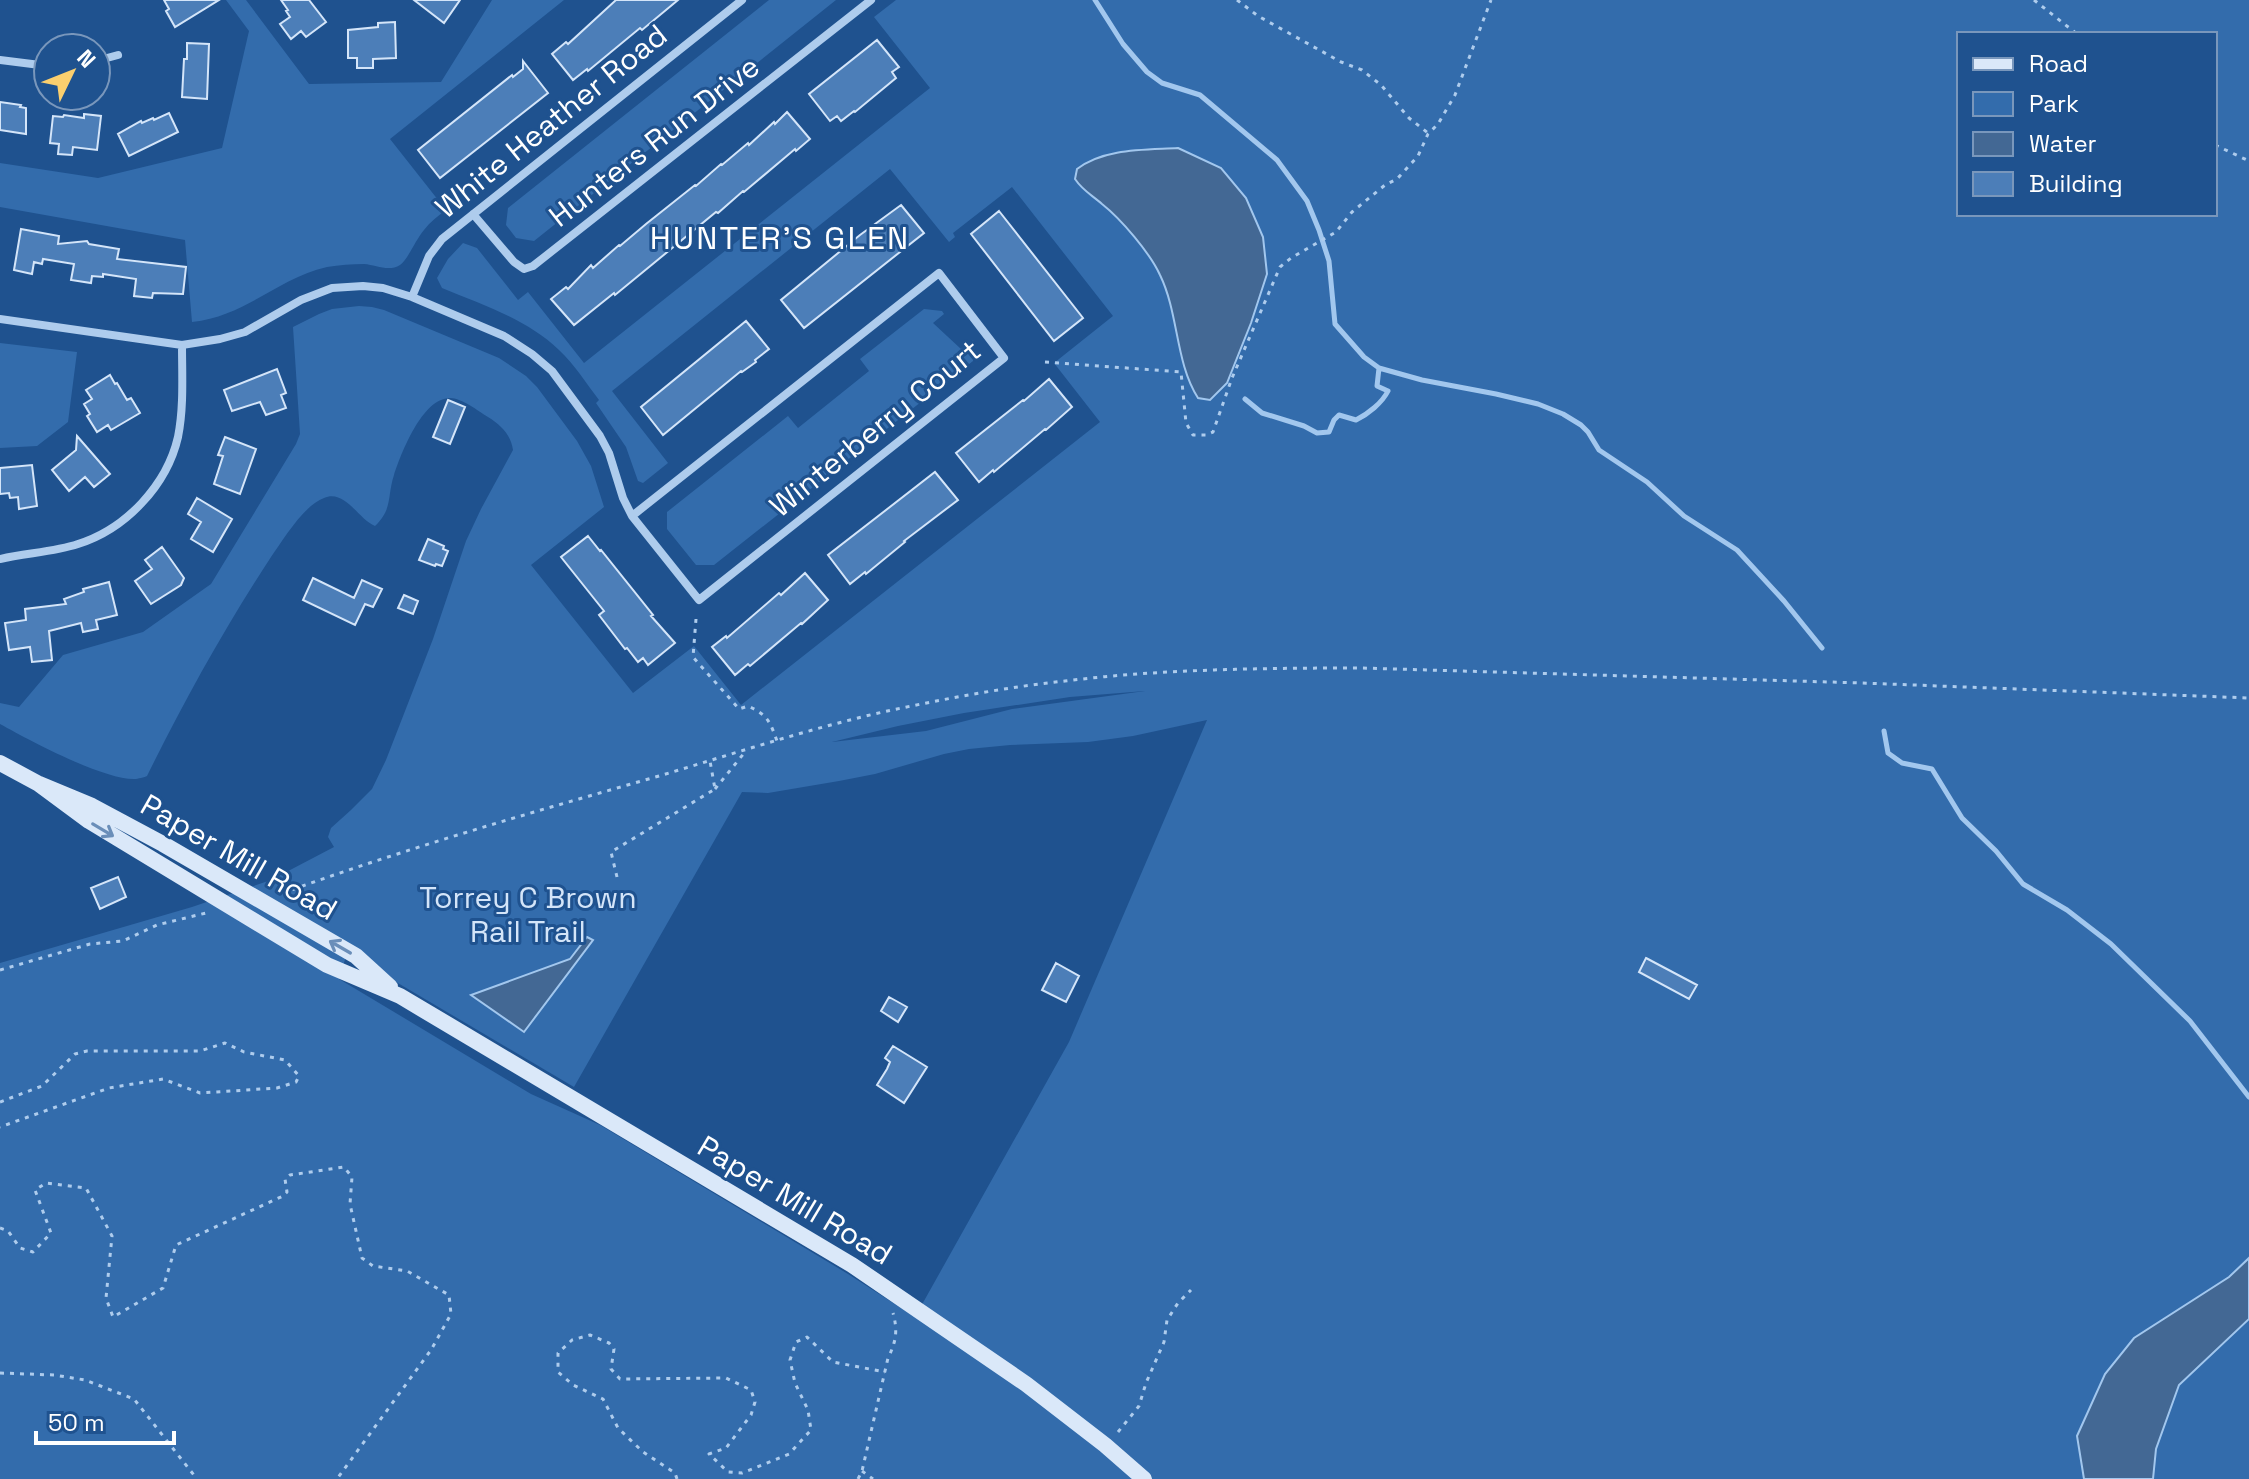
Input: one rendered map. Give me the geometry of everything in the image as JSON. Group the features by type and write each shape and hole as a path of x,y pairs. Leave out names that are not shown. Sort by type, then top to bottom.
{"main road":[{"name":"Paper Mill Road","path":"0,763 39,784 89,821 327,965 400,996 852,1265 1026,1384 1144,1479"}],"street":[{"name":"White Heather Road","path":"412,297 429,256 442,239 742,0"},
{"name":"Hunters Run Drive","path":"473,214 514,262 524,269 533,266 871,0"},
{"path":"112,57 118,55"},
{"path":"0,60 32,65"},
{"name":"Winterberry Court","path":"0,319 182,345 245,332 301,300 332,288 383,288 412,297 504,336 552,371 600,436 632,516 699,600 1004,358 939,273 632,516"},
{"path":"0,559 77,545 106,532 131,514 152,492 168,465 177,437 182,402 182,345"}],"path":[{"path":"1237,0 1258,16 1341,62 1362,70 1381,85 1409,118 1428,134"},
{"path":"1045,362 1181,372 1186,423 1193,435 1213,432 1232,378 1280,267 1309,246 1336,232 1352,212 1397,179 1418,156 1428,134 1438,124 1455,95 1491,0"},
{"path":"2034,0 2074,32"},
{"path":"2217,146 2249,161"},
{"path":"696,619 693,657 739,709 748,706 770,722 777,741"},
{"path":"274,896 433,841 890,710 1065,681 1146,673 1289,668 1831,682 2249,698"},
{"path":"617,877 611,852 715,789 747,750"},
{"path":"710,761 715,789"},
{"path":"0,970 90,944 123,941 157,925 215,910"},
{"path":"0,1102 42,1086 75,1054 87,1051 200,1051 225,1043 244,1052 285,1060 299,1076 296,1082 277,1088 200,1093 163,1079 109,1088 0,1127"},
{"path":"0,1228 8,1231 20,1248 33,1252 51,1233 35,1190 46,1183 86,1188 112,1236 106,1298 113,1317 163,1288 176,1245 283,1196 287,1192 285,1179 290,1175 344,1167 352,1177 350,1204 362,1258 373,1266 407,1271 449,1295 451,1314 431,1350 337,1479"},
{"path":"1105,1445 1139,1406 1164,1342 1167,1320 1191,1290"},
{"path":"858,1479 888,1358 896,1343 897,1327 893,1313 903,1299"},
{"path":"677,1479 675,1473 643,1452 618,1428 603,1399 573,1385 558,1372 558,1353 572,1340 590,1335 609,1343 614,1349 611,1369 620,1379 726,1378 751,1390 755,1402 751,1415 726,1448 709,1454 728,1472 742,1473 789,1454 811,1430 808,1410 795,1383 790,1360 796,1342 807,1337 833,1362 885,1372"},
{"path":"0,1373 54,1375 85,1380 134,1399 197,1479"},
{"path":"862,1471 873,1479"}],"green space":[{"path":"226,0 246,0 309,84 441,82 492,0 564,0 390,139 446,210 426,227 403,263 391,268 364,264 327,267 292,280 229,313 192,322 185,240 0,207 0,163 98,178 222,148 249,31"},
{"path":"769,0 836,0 534,241 516,238 506,225 508,208"},
{"name":"Torrey C Brown Rail Trail","path":"896,0 2249,0 2249,1479 0,1479 0,963 192,907 271,880 334,847 328,837 331,828 372,789 386,760 433,639 466,541 513,450 508,435 493,420 470,405 450,398 440,400 430,407 407,441 394,475 387,508 375,526 345,501 332,496 309,508 294,524 237,610 147,776 121,778 66,758 0,724 0,703 19,707 63,655 143,632 211,584 300,434 293,327 332,309 359,306 384,310 499,358 537,387 577,441 591,466 604,507 531,565 633,693 694,646 741,705 1100,422 1054,363 1113,316 1012,187 953,233 955,237 949,242 890,169 612,391 668,463 643,483 638,481 626,447 596,403 599,400 559,350 519,321 442,288 437,278 448,259 463,243 477,248 518,300 528,292 584,363 930,88 874,17","holes":["1145,691 1012,709 926,731 832,742 964,713 1070,697","1207,720 1069,1042 915,1317 600,1125 531,1094 339,979 347,953 574,1087 742,792 768,793 839,781 969,749 1088,742"]},
{"path":"924,309 942,311 944,314 933,323 961,349 973,340 973,361 714,565 696,565 667,529 667,512 788,416 798,428 869,371 860,359"},
{"path":"0,343 77,352 68,422 37,446 0,448"}],"water":[{"path":"1178,148 1221,168 1246,198 1263,237 1267,274 1227,383 1210,400 1198,398 1191,384 1171,306 1155,266 1126,227 1075,179 1077,169 1100,157 1125,151"},
{"path":"587,937 593,940 524,1032 471,995 570,959"},
{"path":"2249,1258 2249,1319 2179,1385 2156,1449 2153,1479 2084,1479 2077,1436 2105,1374 2134,1338 2229,1277"}],"building":[{"path":"164,0 219,0 175,27"},
{"path":"281,0 309,0 326,22 306,37 301,31 291,39 280,24 290,17"},
{"path":"414,0 460,0 444,23"},
{"path":"616,0 678,0 573,80 552,54 566,42 568,44"},
{"path":"395,22 396,58 373,59 373,68 357,68 357,58 348,58 348,30"},
{"path":"877,40 899,67 892,72 896,78 855,112 841,121 837,116 830,121 809,94"},
{"path":"187,43 209,44 207,99 182,97"},
{"path":"523,61 548,93 440,178 418,150 523,69"},
{"path":"0,102 26,108 26,134 0,130"},
{"path":"787,112 810,139 574,325 551,299 566,287 568,289 591,265 593,268"},
{"path":"169,113 178,132 129,156 118,134 141,121 154,120"},
{"path":"84,114 101,116 97,150 73,147 72,155 58,154 59,144 50,143 53,116 84,118"},
{"path":"901,205 924,233 804,328 781,300"},
{"path":"999,211 1083,318 1054,341 971,234"},
{"path":"21,229 59,236 58,244 87,241 89,244 119,249 117,259 186,267 183,294 153,293 152,298 134,296 136,279 103,274 103,277 92,276 91,283 71,280 74,264 43,259 42,264 34,262 32,274 14,270"},
{"path":"746,321 769,349 663,435 641,407"},
{"path":"277,369 286,393 281,395 286,408 266,415 260,402 232,411 224,390"},
{"path":"110,375 140,413 111,430 108,425 97,432 87,416 90,414 84,404 92,399 86,390"},
{"path":"1049,379 1072,407 979,482 956,453"},
{"path":"448,400 465,407 450,444 433,437"},
{"path":"77,436 110,474 94,487 85,477 69,491 52,470 76,450"},
{"path":"225,437 256,449 240,494 214,484 223,456 218,455"},
{"path":"32,465 37,506 19,509 18,497 10,498 9,493 0,494 0,468"},
{"path":"935,472 958,500 850,584 828,555"},
{"path":"197,498 232,519 213,552 191,539 201,522 188,514"},
{"path":"588,536 675,643 648,665 643,658 638,662 625,649 599,615 604,611 561,557"},
{"path":"428,539 448,551 442,566 419,560"},
{"path":"162,547 184,578 181,585 151,604 135,581 152,569 145,560"},
{"path":"805,573 828,600 750,666 748,664 735,675 712,647"},
{"path":"313,578 354,598 362,580 382,589 373,607 365,604 355,625 303,600"},
{"path":"109,582 117,615 96,620 98,629 83,632 81,623 49,631 52,660 32,662 30,647 9,650 5,623 26,620 25,609 66,604 64,599 84,592 83,589"},
{"path":"404,595 418,601 413,614 398,608"},
{"path":"118,877 126,897 100,909 91,888"},
{"path":"1646,958 1697,985 1689,999 1639,972"},
{"path":"1056,963 1079,976 1066,1002 1042,990"},
{"path":"889,997 907,1007 898,1022 881,1011"},
{"path":"893,1046 927,1067 904,1103 877,1085 890,1062 885,1058"}],"waterway":[{"path":"1095,0 1123,44 1147,72 1162,83 1200,95 1277,160 1307,201 1319,230 1329,261 1335,324 1364,357 1379,368 1422,380 1538,404 1581,425 1599,450 1647,482 1684,516 1737,550 1822,648"},
{"path":"1245,399 1262,413 1317,433 1329,432 1339,415 1356,420 1382,400 1388,391 1377,386 1379,368"},
{"path":"1884,731 1888,753 1902,763 1932,769 1962,818 1996,851 2023,884 2067,910 2111,944 2190,1021 2249,1097"}],"district":[{"name":"HUNTER'S GLEN","path":"780,238"}]}
